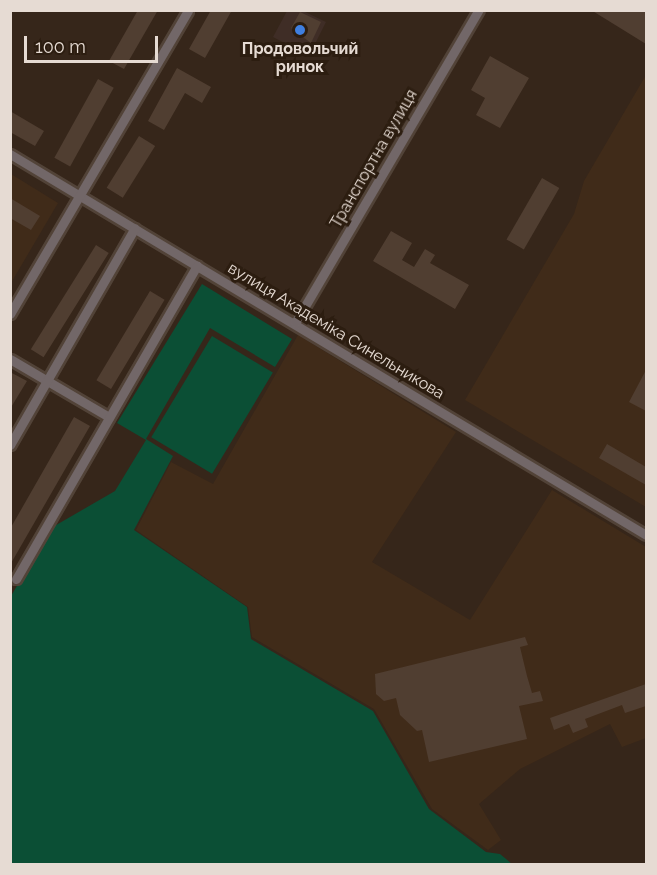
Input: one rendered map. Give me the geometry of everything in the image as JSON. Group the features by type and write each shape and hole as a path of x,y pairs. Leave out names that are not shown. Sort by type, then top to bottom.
{"street":[{"path":"10,314 188,10"},
{"name":"Транспортна вулиця","path":"295,323 479,10"},
{"name":"вулиця Академіка Синельникова","path":"10,154 646,535"},
{"path":"10,445 135,228"},
{"path":"16,579 197,265"},
{"path":"10,359 109,417"}],"shaded area":[{"name":"Продовольчий ринок","path":"287,11 303,11 326,22 309,56 273,37"},
{"path":"646,75 646,507 465,400 574,214 584,181"},
{"path":"11,174 58,203 11,283"},
{"path":"298,335 456,432 372,562 470,620 552,490 646,547 646,738 622,747 610,724 520,769 479,804 501,840 488,850 432,809 374,709 252,637 248,607 136,530 171,462 213,484"}],"green space":[{"path":"202,284 292,339 275,367 210,328 146,439 173,456 134,530 247,607 251,639 373,711 429,809 486,852 500,854 512,864 11,864 11,596 51,528 115,491 146,440 117,423"},
{"path":"212,336 273,373 212,474 151,437"}],"building":[{"path":"138,10 158,10 124,69 109,61"},
{"path":"211,10 232,10 205,58 189,49"},
{"path":"591,10 646,10 646,44"},
{"path":"300,12 321,22 311,43 291,28"},
{"path":"490,56 529,78 500,128 476,115 485,98 471,90"},
{"path":"177,68 211,87 202,103 185,93 164,130 148,121"},
{"path":"98,79 114,88 70,166 54,158"},
{"path":"10,111 44,131 35,146 10,132"},
{"path":"139,136 155,146 123,198 107,188"},
{"path":"542,178 559,188 524,249 506,239"},
{"path":"10,198 40,216 31,230 10,218"},
{"path":"391,231 412,243 402,260 414,267 425,249 435,255 430,263 469,285 455,309 373,261"},
{"path":"96,245 109,253 44,357 31,349"},
{"path":"150,291 165,300 111,389 96,380"},
{"path":"646,370 646,411 629,402"},
{"path":"10,372 27,381 10,409"},
{"path":"74,417 90,426 10,565 10,529"},
{"path":"607,444 646,467 646,485 599,458"},
{"path":"525,637 528,645 520,647 527,676 532,693 540,691 543,701 519,706 527,739 429,762 422,730 417,731 400,715 396,698 384,701 376,694 375,674"},
{"path":"646,684 646,706 625,713 622,705 585,719 588,727 573,733 569,724 554,730 550,718"}],"place":[{"name":"Продовольчий ринок","path":"300,30"}]}
